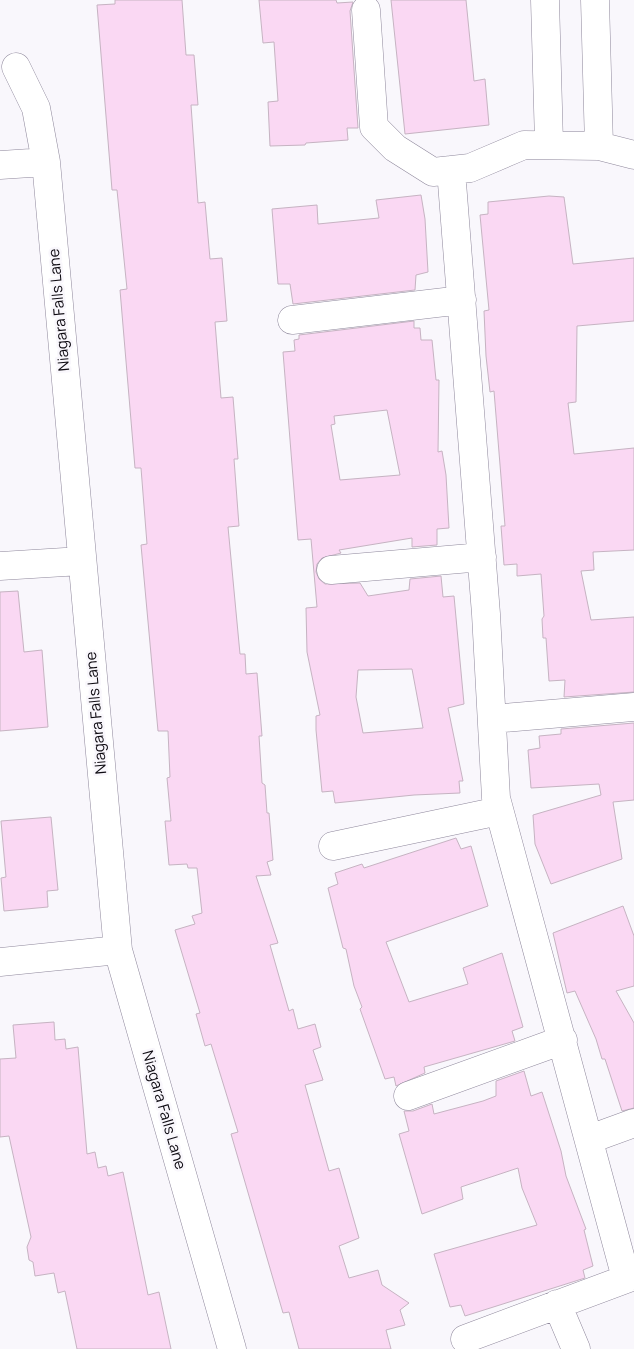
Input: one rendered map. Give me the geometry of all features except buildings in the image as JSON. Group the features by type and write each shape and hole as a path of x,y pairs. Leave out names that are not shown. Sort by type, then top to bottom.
{"street":[{"path":"545,0 549,143"},
{"path":"595,0 599,146"},
{"path":"366,10 374,127 394,148 433,172 470,168 524,144 549,143 599,146 634,155"},
{"name":"Niagara Falls Lane","path":"16,67 36,108 46,162 118,950 232,1349"},
{"path":"0,166 46,162"},
{"path":"451,170 482,557 496,798 630,1277 465,1339"},
{"path":"292,320 462,300"},
{"path":"331,570 482,557"},
{"path":"0,566 82,561"},
{"path":"492,719 634,707"},
{"path":"334,846 499,811"},
{"path":"0,962 118,950"},
{"path":"408,1096 563,1040"},
{"path":"590,1139 634,1123"},
{"path":"557,1304 576,1349"}]}
